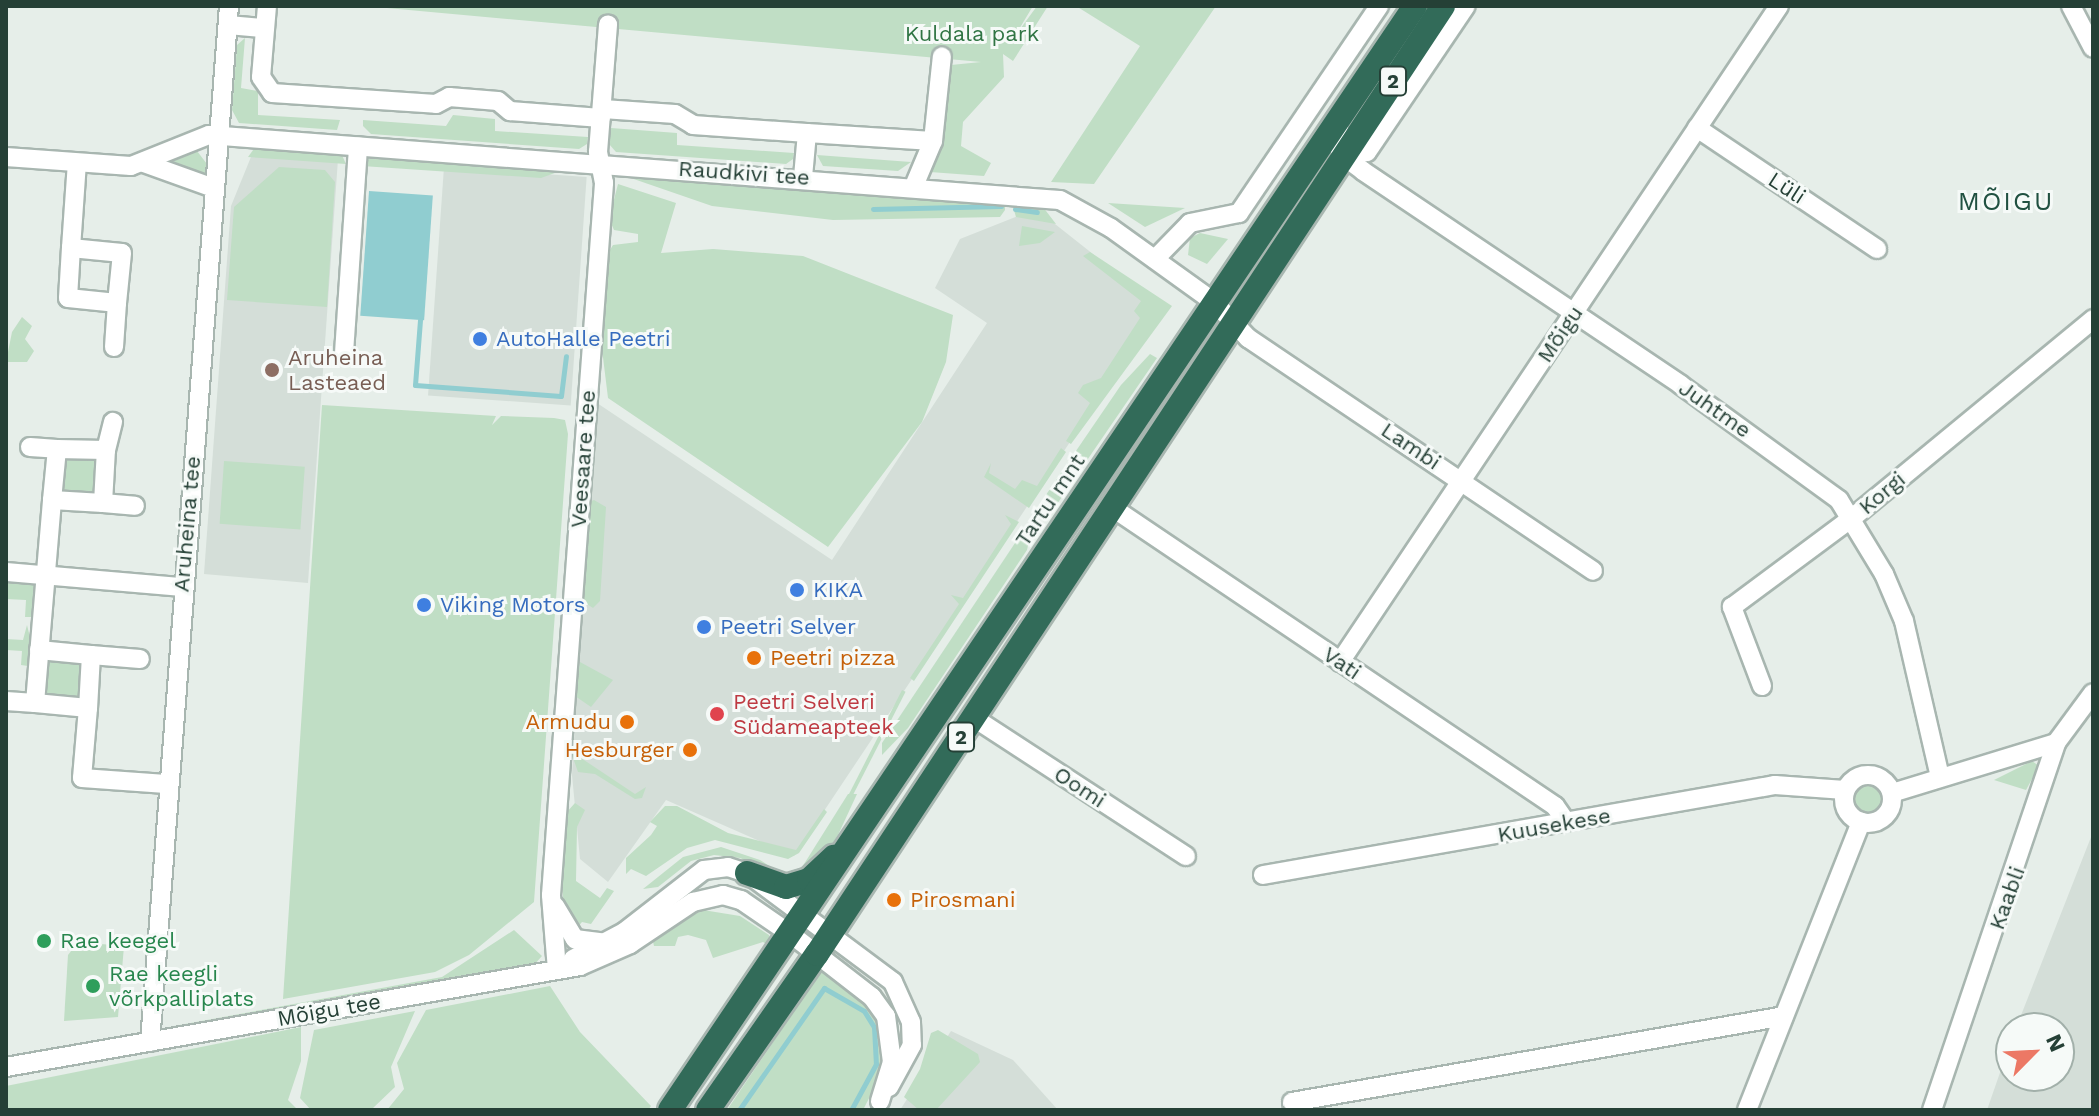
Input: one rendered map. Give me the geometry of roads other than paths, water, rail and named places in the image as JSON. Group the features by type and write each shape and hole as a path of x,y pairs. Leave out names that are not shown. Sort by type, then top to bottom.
{"highway":[{"name":"Tartu mnt","path":"799,925 1415,6"},
{"name":"2","path":"708,1110 831,933 1113,508 1233,319 1443,6"},
{"path":"747,873 773,885 797,885 809,880 861,831"},
{"name":"2","path":"670,1110 799,925"}],"street":[{"path":"267,6 261,77 272,93 436,104 449,97 498,101 510,111 675,114 693,125 933,141"},
{"path":"1155,259 1190,223 1239,213 1379,6"},
{"path":"1340,116 1337,143 1342,155 1367,152 1466,6"},
{"name":"Mõigu","path":"1340,662 1779,6"},
{"path":"2071,6 2093,48"},
{"path":"228,15 265,28"},
{"name":"Aruheina tee","path":"150,1042 166,784 228,15"},
{"name":"Veesaare tee","path":"557,970 551,895 604,183 600,162 608,24"},
{"path":"914,186 933,141 942,56"},
{"name":"Lüli","path":"1697,128 1877,249"},
{"path":"803,177 807,133"},
{"path":"144,163 218,136"},
{"name":"Raudkivi tee","path":"218,136 803,177 1060,200 1155,259 1233,319"},
{"path":"344,353 358,146"},
{"name":"Juhtme","path":"1342,155 1575,312 1776,452 1839,500 1852,518 1904,621 1940,777"},
{"path":"6,157 77,163 144,163 214,188"},
{"path":"77,163 68,298 117,303"},
{"path":"71,248 122,253 114,347"},
{"name":"Lambi","path":"1233,319 1248,338 1593,571"},
{"name":"Korgi","path":"1762,686 1732,607 1852,518 2093,319"},
{"path":"103,503 106,450 113,422"},
{"path":"30,447 106,450"},
{"path":"35,703 57,449"},
{"path":"52,500 135,506"},
{"name":"Vati","path":"1113,508 1555,806 1566,822"},
{"path":"6,572 182,587"},
{"path":"39,650 140,659"},
{"path":"91,655 82,778 166,784"},
{"name":"Kaabli","path":"1932,1110 2056,743 2093,693"},
{"path":"6,701 88,708"},
{"name":"Oomi","path":"974,718 1186,856"},
{"path":"1892,793 2056,743"},
{"path":"1869,775 1887,784 1892,793 1888,813 1881,820 1861,822 1846,810 1845,790 1851,782 1869,775"},
{"name":"Kuusekese","path":"1263,875 1775,785 1845,790"},
{"path":"1747,1110 1861,822"},
{"name":"Mõigu tee","path":"557,970 608,941 704,870 728,867 747,873"},
{"path":"747,873 799,925 817,954 872,997 886,1016 892,1062 877,1106"},
{"name":"Veesaare tee","path":"551,895 565,930 575,939 608,941"},
{"name":"Mõigu tee","path":"6,1067 557,970 608,956 711,896 741,900 799,925"},
{"path":"799,925 831,933 893,982 911,1022 912,1045 905,1066 877,1106"},
{"path":"1292,1102 1784,1016"}],"water":[{"path":"369,191 433,195 424,320 360,316"}],"waterway":[{"path":"873,209 1001,206"},
{"path":"1015,209 1037,212"},
{"path":"420,320 415,385 561,396 566,356"},
{"path":"739,1110 824,988 864,1011 874,1027 876,1064 851,1110"}],"place":[{"name":"AutoHalle Peetri","path":"480,339"},
{"name":"Aruheina Lasteaed","path":"272,370"},
{"name":"KIKA","path":"797,590"},
{"name":"Viking Motors","path":"424,605"},
{"name":"Peetri Selver","path":"704,627"},
{"name":"Peetri pizza","path":"754,658"},
{"name":"Peetri Selveri Südameapteek","path":"717,714"},
{"name":"Armudu","path":"627,722"},
{"name":"Hesburger","path":"690,750"},
{"name":"Pirosmani","path":"894,900"},
{"name":"Rae keegel","path":"44,941"},
{"name":"Rae keegli võrkpalliplats","path":"93,986"}],"district":[{"name":"MÕIGU","path":"2006,202"}],"park label":[{"name":"Kuldala park","path":"972,34"}]}
